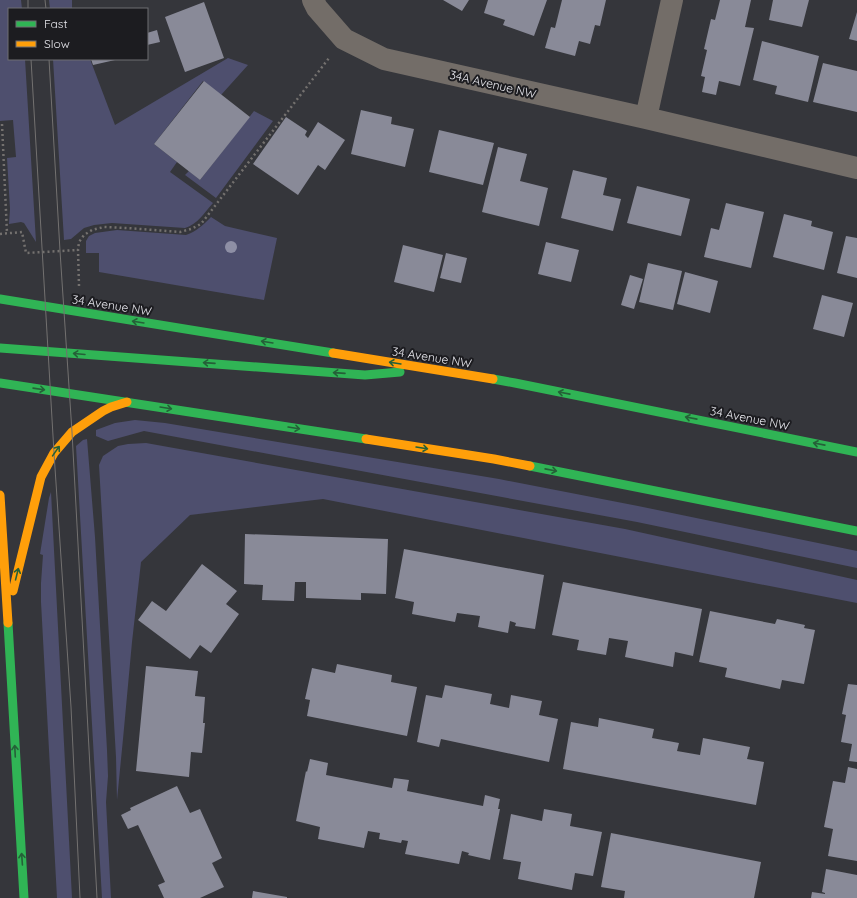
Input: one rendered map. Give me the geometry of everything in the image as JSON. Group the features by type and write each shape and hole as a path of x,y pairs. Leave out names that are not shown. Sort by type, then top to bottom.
{"main road":[{"name":"34 Avenue NW","path":"0,299 515,383 857,452"},
{"path":"0,348 365,375 433,369"},
{"path":"0,383 494,459 857,531"},
{"path":"8,612 42,477 54,453 72,432 103,411 127,402"},
{"path":"0,495 24,898"}],"street":[{"path":"314,0 317,8 344,38"},
{"path":"646,118 672,0"},
{"name":"34A Avenue NW","path":"344,38 384,59 646,118 857,168"}],"path":[{"path":"0,234 22,232 26,253 78,250 79,242 84,235 92,230 104,228 180,232 191,230 202,224 344,38"},
{"path":"2,124 7,233"}],"shaded area":[{"path":"0,0 21,0 22,8 8,8 8,60 25,60 36,242 24,223 9,224 10,209 7,158 16,157 13,120 0,121"},
{"path":"49,0 72,0 72,8 50,8"},
{"path":"228,58 248,65 221,95 203,81 154,144 177,162 170,172 213,203 194,224 185,228 112,223 94,225 84,228 71,239 64,240 53,60 90,60 115,125"},
{"path":"254,111 273,121 216,198 185,175 189,171 200,180"},
{"path":"211,217 225,226 277,238 264,300 99,272 99,253 86,253 86,241 89,236 95,233 117,230 186,235 197,230"},
{"path":"135,420 165,423 499,479 638,506 857,551 857,568 637,522 144,431 108,441 96,436 96,430 115,423"},
{"path":"87,439 95,537 107,750 108,776 106,802 111,898 102,898 76,446 83,440"},
{"path":"146,443 625,529 857,580 857,603 323,499 190,515 141,562 117,800 116,757 99,465 103,456 118,446"},
{"path":"51,492 72,898 57,898 41,602 43,555 40,554"}],"building":[{"path":"443,0 469,0 462,11"},
{"path":"488,0 547,0 534,36 503,25 505,20 484,13"},
{"path":"562,0 606,0 600,26 595,25 590,44 579,41 575,56 545,48 551,27 555,28"},
{"path":"720,0 751,0 745,27 754,28 740,86 719,81 716,95 702,92 705,77 701,76 707,50 704,49 711,19 715,20"},
{"path":"773,0 809,0 802,27 769,20"},
{"path":"204,2 224,58 185,72 165,17"},
{"path":"857,12 857,41 849,39"},
{"path":"157,30 160,42 148,45 148,33"},
{"path":"762,41 819,56 808,102 775,94 777,86 753,80"},
{"path":"91,60 115,60 93,65"},
{"path":"823,63 857,71 857,112 813,102"},
{"path":"204,81 250,117 200,180 154,144"},
{"path":"361,110 392,117 391,124 414,129 405,167 351,154"},
{"path":"286,117 307,131 305,135 308,138 318,122 345,140 325,170 318,165 298,195 253,164"},
{"path":"439,130 494,143 483,185 429,172"},
{"path":"498,147 527,154 520,181 548,188 539,226 482,212"},
{"path":"573,170 607,178 603,195 621,199 613,231 561,218"},
{"path":"637,186 690,199 681,236 627,223"},
{"path":"726,203 764,212 751,268 704,257 711,228 719,230"},
{"path":"784,214 812,221 811,226 833,232 824,270 773,257"},
{"path":"846,236 857,238 857,278 837,273"},
{"path":"546,242 579,250 571,282 538,274"},
{"path":"403,245 443,255 434,292 394,282"},
{"path":"446,253 467,258 461,283 440,278"},
{"path":"648,263 682,271 673,310 639,302"},
{"path":"685,272 718,281 710,313 677,304"},
{"path":"630,275 643,279 634,309 621,305"},
{"path":"822,295 853,303 844,337 813,329"},
{"path":"245,534 388,539 386,594 361,593 361,600 306,598 306,582 295,582 294,601 262,600 263,585 244,584"},
{"path":"404,549 544,575 535,629 515,626 516,623 510,621 508,633 478,627 480,616 457,613 455,622 412,614 414,602 395,598"},
{"path":"202,564 237,591 226,604 239,614 211,653 200,645 190,659 138,620 152,601 166,611"},
{"path":"563,582 702,609 693,656 675,652 673,667 625,657 628,641 609,638 606,655 577,650 579,640 552,635"},
{"path":"710,611 775,624 777,619 805,625 804,628 815,630 804,684 782,680 780,689 725,677 727,668 699,662"},
{"path":"337,664 392,675 391,682 417,687 407,736 307,716 310,700 305,699 312,668 335,673"},
{"path":"146,666 198,671 195,696 205,697 203,723 205,723 202,753 191,752 189,777 136,771"},
{"path":"848,684 857,685 857,762 849,761 852,744 841,742 846,715 842,714"},
{"path":"445,685 492,694 490,704 509,708 511,695 542,701 539,715 558,719 549,762 441,739 439,747 417,742 426,695 442,698"},
{"path":"599,718 654,729 652,738 679,743 677,751 700,755 703,738 750,747 747,759 764,762 756,805 563,769 571,722 598,727"},
{"path":"310,759 328,763 326,775 392,788 394,778 409,780 407,791 483,806 485,795 500,799 498,809 500,809 490,860 468,855 469,853 462,851 459,864 405,854 408,841 402,840 401,843 379,839 380,833 368,831 364,848 318,839 320,827 296,821 306,771 307,772"},
{"path":"848,767 857,769 857,861 828,856 833,829 824,827 833,781 845,783"},
{"path":"177,786 190,813 200,809 222,858 212,863 224,887 200,898 164,898 158,885 165,882 138,825 128,829 121,815 131,810 130,808"},
{"path":"544,809 572,814 570,826 602,832 593,876 575,873 572,890 518,879 521,862 503,859 511,814 542,821"},
{"path":"611,833 761,862 754,898 624,898 625,891 601,887"},
{"path":"826,869 857,875 857,898 811,898 812,892 825,894 822,892"},
{"path":"253,891 287,897 287,898 252,898"}],"tram line":[{"path":"28,0 28,8"},
{"path":"45,0 46,8"},
{"path":"31,60 54,453 71,707 80,898"},
{"path":"49,60 72,432 97,898"}],"traffic: fast":[{"path":"0,299 333,353"},
{"path":"0,348 365,375 400,372"},
{"path":"493,379 857,452"},
{"path":"0,383 366,439"},
{"path":"530,466 857,531"},
{"path":"8,623 24,898"}],"traffic: slow":[{"path":"333,353 493,379"},
{"path":"13,591 41,477 54,453 72,432 103,411 127,402"},
{"path":"366,439 530,466"},
{"path":"0,495 8,623"}]}
